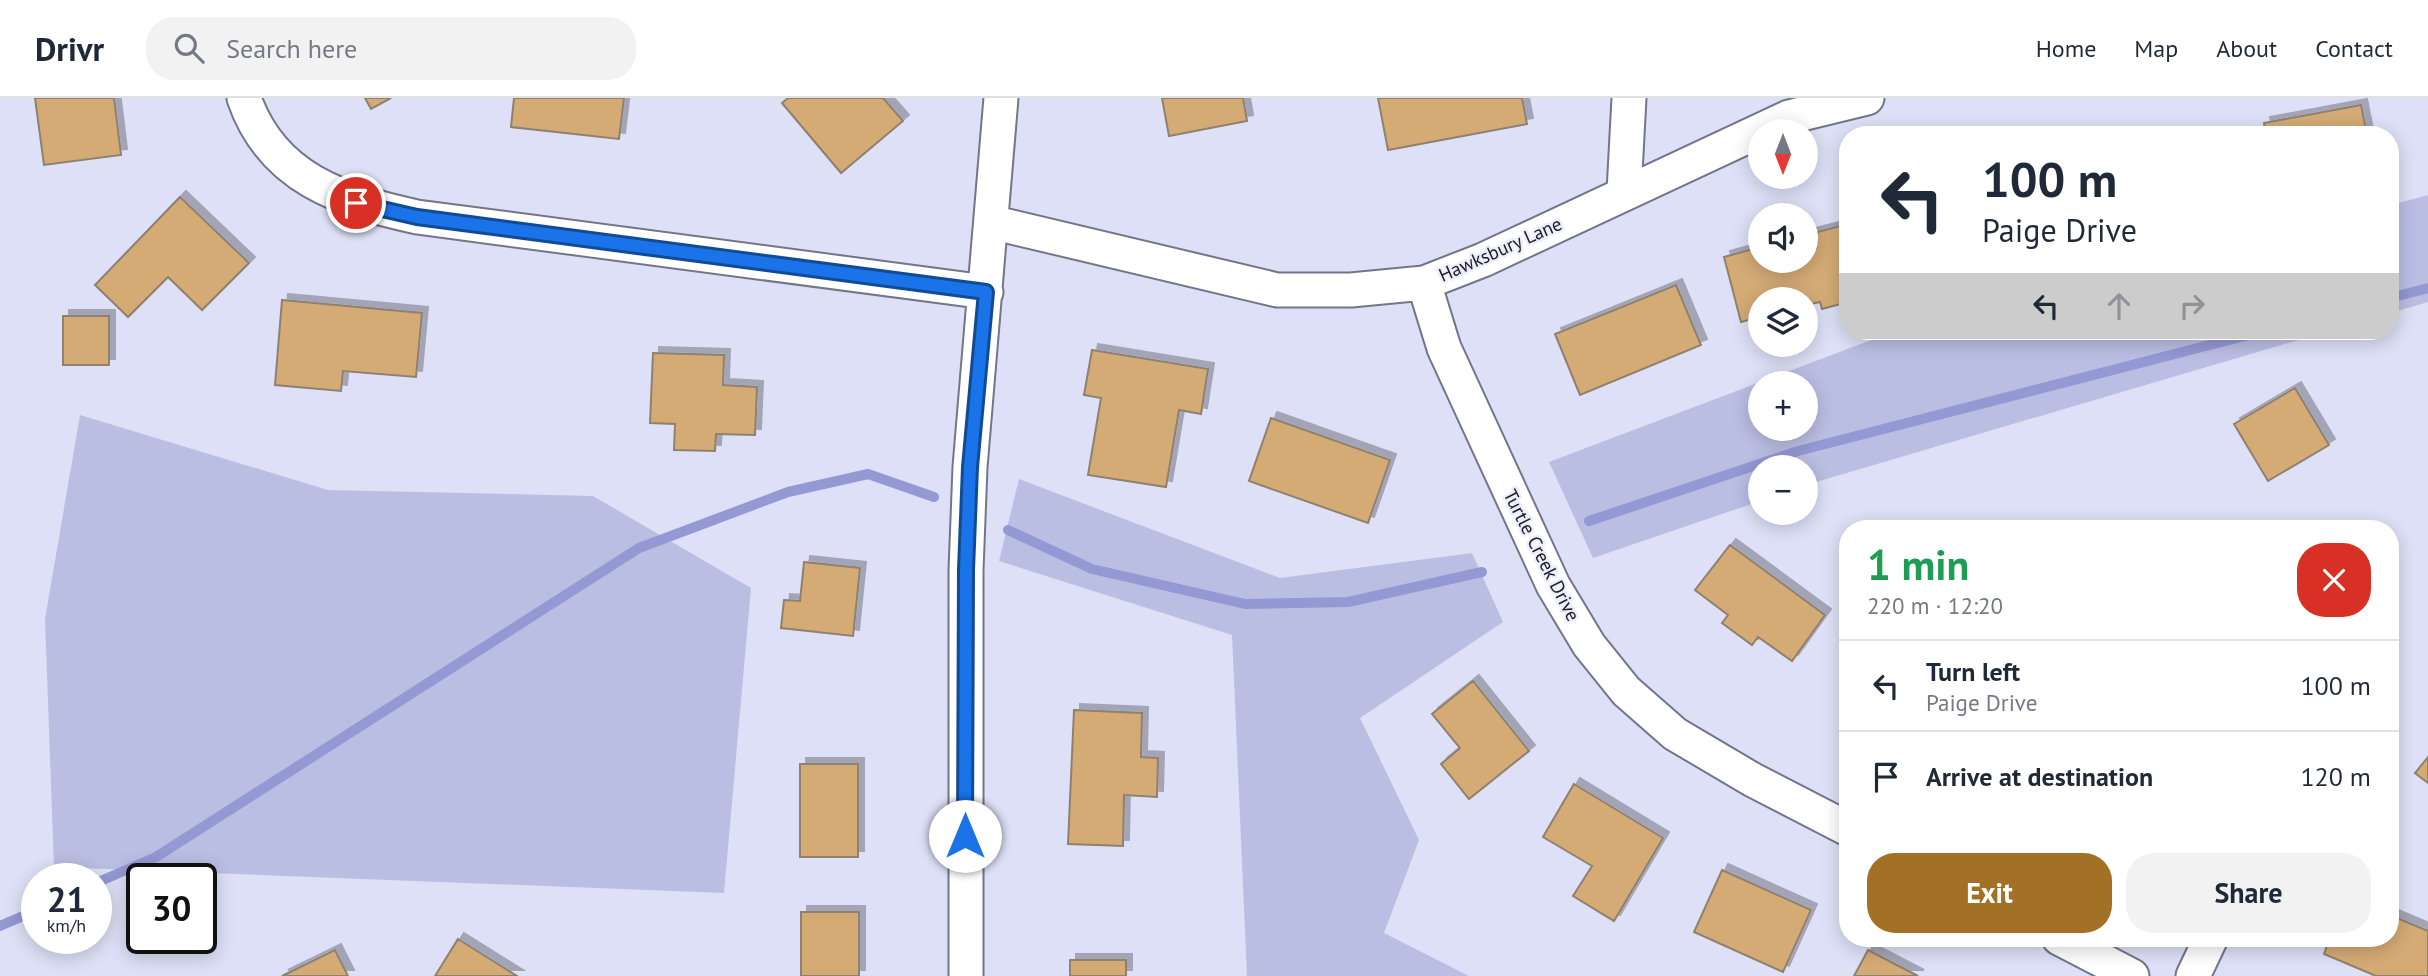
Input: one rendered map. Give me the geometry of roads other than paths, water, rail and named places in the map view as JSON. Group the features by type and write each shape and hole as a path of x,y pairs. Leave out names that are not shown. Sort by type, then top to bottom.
{"street":[{"path":"244,98 250,114 276,154 313,183 356,203 417,217 986,292"},
{"path":"966,976 966,570 970,467 1002,98"},
{"path":"1624,192 1629,98"},
{"name":"Hawksbury Lane","path":"991,222 1277,290 1350,290 1424,284 1483,260 1789,117 1867,98"},
{"name":"Turtle Creek Drive","path":"1424,284 1449,360 1553,585 1588,645 1626,691 1675,734 1753,780 1839,824"},
{"path":"2076,947 2132,976"},
{"path":"2193,976 2207,947"}],"waterway":[{"path":"2399,296 2428,288"},
{"path":"1589,521 1798,451 2229,340"},
{"path":"112,876 156,857 639,548 788,492 868,474 934,497"},
{"path":"1008,530 1092,569 1245,604 1348,602 1482,572"},
{"path":"0,926 21,917"}]}
